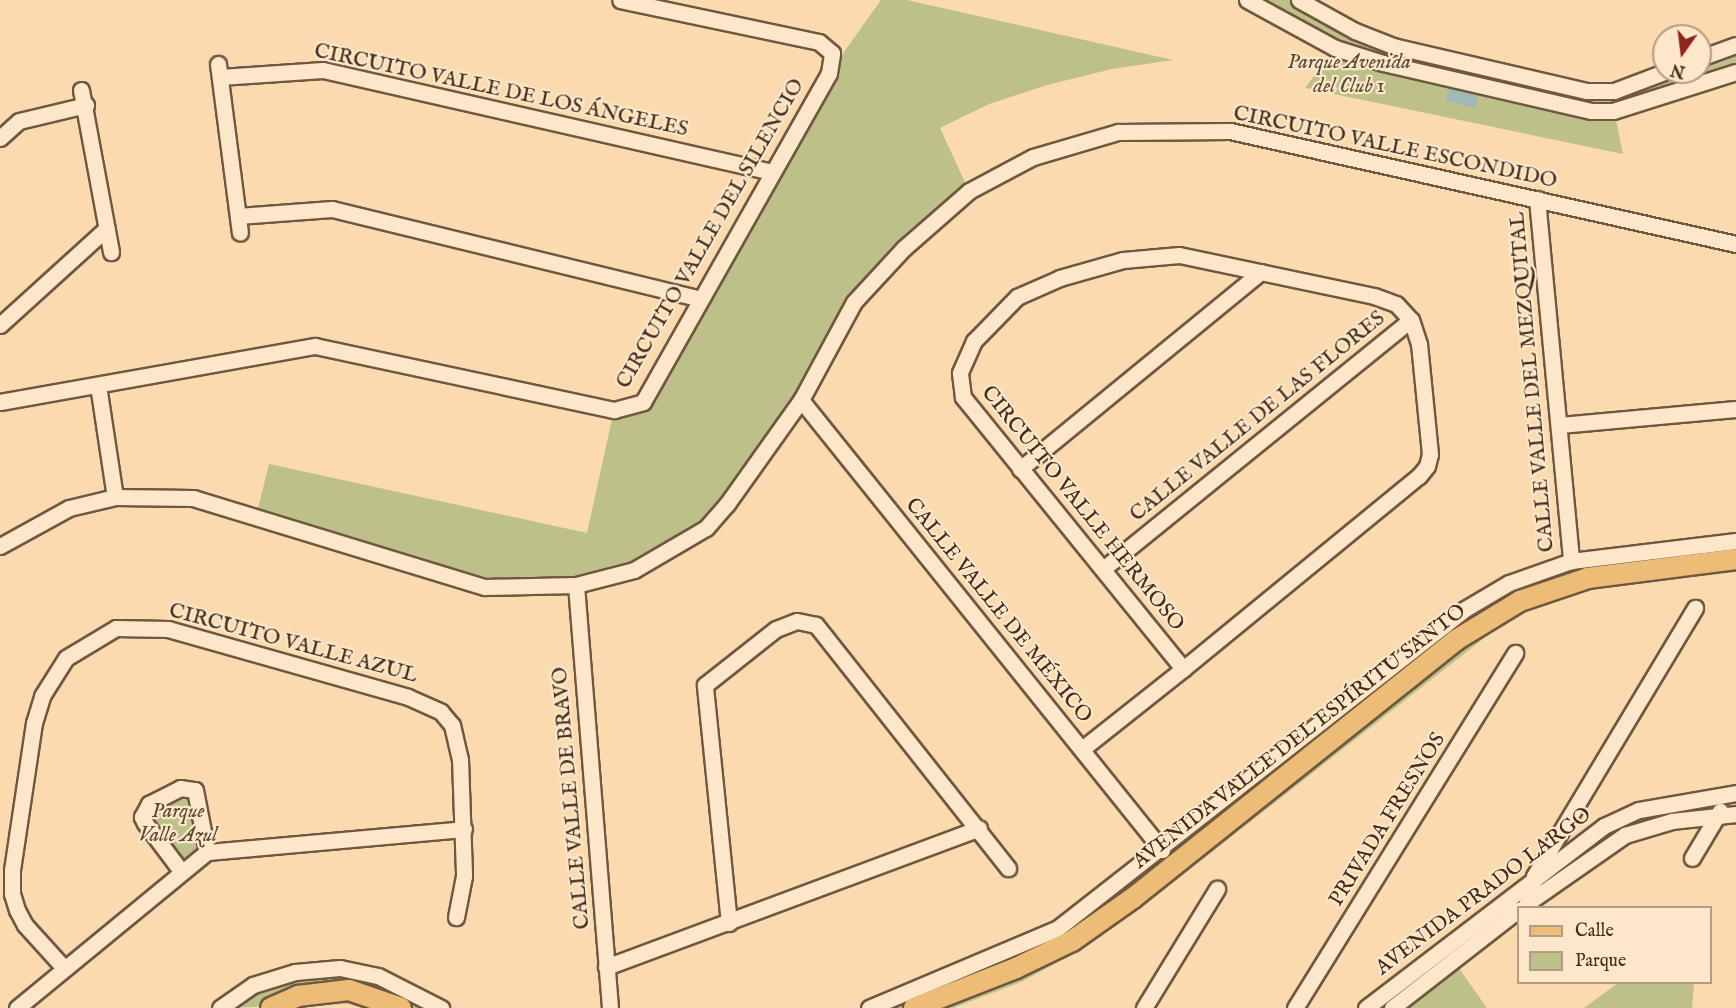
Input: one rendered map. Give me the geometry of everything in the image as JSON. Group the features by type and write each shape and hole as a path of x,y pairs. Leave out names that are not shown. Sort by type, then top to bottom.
{"main road":[{"name":"AVENIDA VALLE DEL ESPÍRITU SANTO","path":"914,1008 1016,968 1072,940 1133,898 1456,640 1520,601 1588,578 1736,559"},
{"path":"271,1008 298,996 349,990 401,1008"}],"street":[{"name":"CIRCUITO VALLE DEL SILENCIO","path":"0,402 315,346 614,410 630,409 643,402 829,73 832,53 819,42 620,0"},
{"path":"1247,0 1335,48 1383,63 1591,111 1613,111 1736,72"},
{"path":"1299,0 1355,32 1393,46 1565,87 1614,91 1652,77"},
{"path":"1712,54 1736,45"},
{"name":"CIRCUITO VALLE DE LOS ÁNGELES","path":"240,233 219,71 323,70 772,172"},
{"path":"1562,104 1565,87"},
{"path":"81,90 86,105 111,252"},
{"path":"0,138 19,121 86,105"},
{"name":"CIRCUITO VALLE ESCONDIDO","path":"0,546 69,508 115,497 193,498 485,587 576,585 634,570 706,528 801,400 854,302 904,248 969,190 1033,157 1118,132 1230,131 1736,244"},
{"name":"CALLE VALLE DEL MEZQUITAL","path":"1537,199 1571,561"},
{"path":"238,216 332,209 701,299"},
{"path":"0,325 107,228"},
{"name":"CIRCUITO VALLE HERMOSO","path":"1183,669 963,397 960,374 974,341 1017,297 1060,278 1124,260 1179,255 1374,296 1396,304 1411,320"},
{"path":"1020,469 1261,273"},
{"path":"1082,748 1183,669 1427,466 1430,454 1419,344 1411,320"},
{"name":"CALLE VALLE DE LAS FLORES","path":"1103,569 1411,320"},
{"path":"98,385 115,497"},
{"name":"CALLE VALLE DE MÉXICO","path":"801,400 1162,849"},
{"path":"1559,425 1736,409"},
{"path":"869,1008 1058,928 1162,849 1465,609 1509,583 1571,561 1736,541"},
{"name":"CALLE VALLE DE BRAVO","path":"576,585 610,1008"},
{"path":"1523,906 1534,876 1695,608"},
{"path":"729,923 705,685 776,629 797,621 816,625 980,828 1008,868"},
{"name":"CIRCUITO VALLE AZUL","path":"64,968 17,910 12,894 14,859 34,723 42,696 66,658 116,628 168,629 426,703 441,712 458,740 464,829 464,876 456,917"},
{"name":"PRIVADA FRESNOS","path":"1295,1008 1515,653"},
{"path":"181,871 145,823 144,809 149,804 180,788 195,790 207,852"},
{"path":"1692,858 1734,790"},
{"name":"AVENIDA PRADO LARGO","path":"1366,1008 1534,876 1604,826 1639,810 1734,790"},
{"name":"AVENIDA PRADO LARGO","path":"1523,906 1625,835 1672,821 1736,814"},
{"path":"606,967 980,828"},
{"path":"17,1008 181,871 207,852 464,829"},
{"path":"1144,1008 1218,889"},
{"name":"AVENIDA PRADO LARGO","path":"1392,1008 1517,911"},
{"path":"220,1008 254,985 294,972 340,968 378,976 441,1008"}],"green space":[{"path":"881,0 907,0 1173,60 1112,69 1047,85 989,104 940,128 969,191 854,302 727,504 679,547 576,585 485,587 256,517 269,464 587,533 614,410 643,402 829,73"},
{"name":"Parque Avenida del Club 1","path":"1247,0 1299,0 1355,31 1587,91 1652,75 1652,84 1698,84 1614,111 1623,154 1305,88 1335,48"},
{"path":"1736,45 1736,72 1712,80 1712,54"},
{"path":"1736,541 1736,572 1593,589 1548,599 1511,617 1142,907 1079,951 1021,982 953,1008 869,1008 1058,928 1465,609 1571,561"},
{"name":"Parque Valle Azul","path":"200,782 206,851 181,868 136,816"},
{"path":"1451,957 1487,1008 1388,1008"},
{"path":"340,968 441,1008 363,1008 349,1004 220,1008 253,985"},
{"path":"1617,984 1694,984 1692,1008 1584,1008"}],"water":[{"path":"1449,88 1478,95 1475,108 1446,101"}]}
